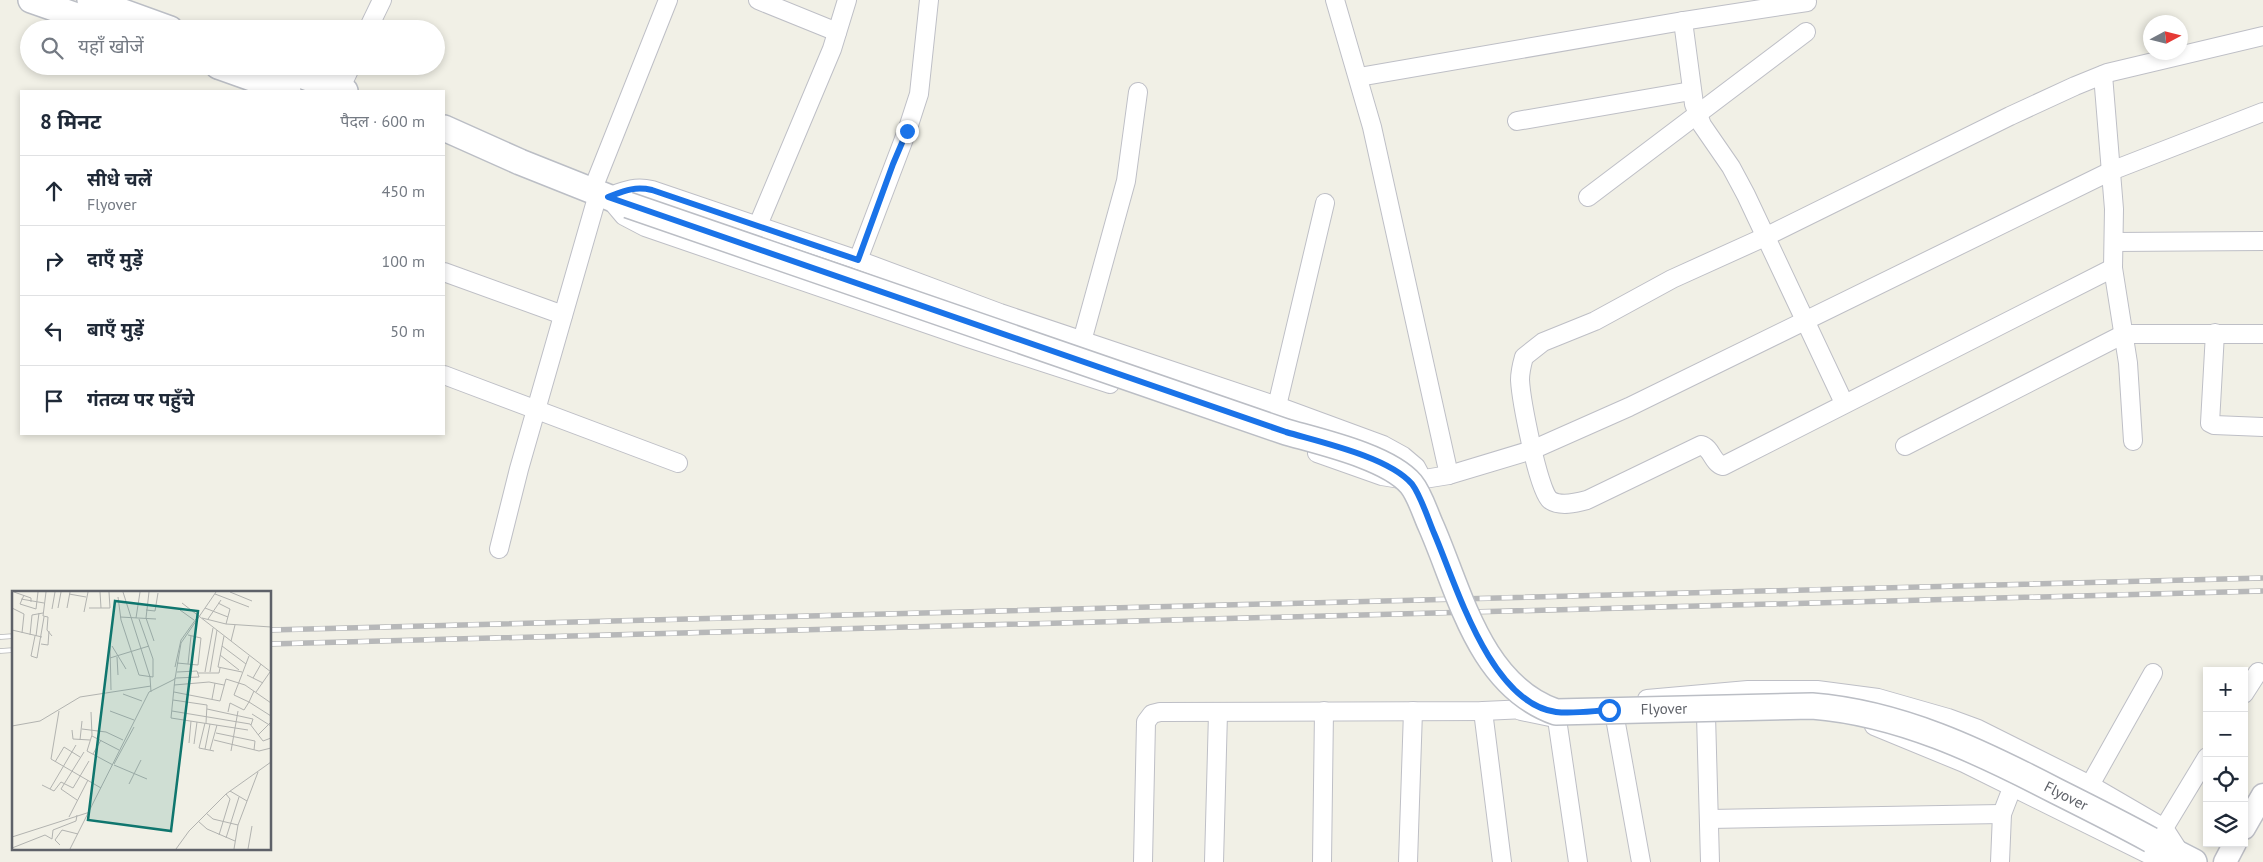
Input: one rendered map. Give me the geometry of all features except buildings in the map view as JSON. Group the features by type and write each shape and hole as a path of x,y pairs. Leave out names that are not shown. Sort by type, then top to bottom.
{"main road":[{"path":"31,0 87,6 138,20"},
{"path":"87,6 103,20"},
{"path":"243,75 285,90"},
{"path":"300,75 342,90"},
{"path":"445,128 520,162"},
{"path":"445,146 520,162"},
{"name":"Flyover","path":"520,162 606,197 1286,432 1376,460 1412,484 1440,546 1467,617 1481,644 1507,680 1524,696 1541,707 1556,712 1812,706 1846,708 1923,730 1966,746 2158,834 2188,859"}],"street":[{"path":"372,20 382,0"},
{"path":"499,549 518,469 563,315 606,197 668,0"},
{"path":"758,0 837,32"},
{"path":"758,225 837,32 847,0"},
{"path":"858,260 919,94 929,0"},
{"path":"1335,0 1359,77 1402,259 1449,475"},
{"path":"1359,77 1682,21 1807,2"},
{"path":"1682,21 1691,91 1698,115 1708,135 1731,167 1767,236 1844,403"},
{"path":"1588,197 1806,32"},
{"path":"2113,268 1723,466 1718,464 1706,446 1697,445 1587,500 1575,503 1558,503 1548,499 1541,485 1532,450 1520,379 1524,357 1543,342 1595,321 1672,279 1767,236 2010,116 2102,75 2263,36"},
{"path":"342,90 348,75"},
{"path":"2102,75 2114,210 2113,268 2131,391 2133,441"},
{"path":"1517,121 1691,91"},
{"path":"1082,341 1126,181 1138,92"},
{"path":"606,197 624,216 645,227 968,338 1277,439 1382,476 1396,479 1423,480 1449,475 1532,450 1621,410 1807,321 2110,171 2263,112"},
{"path":"606,197 629,188 639,187 758,225 1000,313 1277,406 1383,444 1416,467 1423,480"},
{"path":"1277,406 1325,203"},
{"path":"2114,242 2263,242"},
{"path":"445,272 563,315"},
{"path":"2215,333 2210,423 2214,425 2263,427"},
{"path":"1905,446 2124,334 2263,334"},
{"path":"445,375 678,463"},
{"path":"2248,688 2258,672"},
{"path":"2090,785 2153,673"},
{"path":"1144,862 1146,722 1152,714 1160,712 1483,711 1521,710 1748,690 1817,690 1857,694 1963,723 2090,785 2158,834 2203,763"},
{"path":"1521,710 1557,718 1806,713 1851,719 1964,763 2152,856 2188,859"},
{"path":"1322,862 1324,711"},
{"path":"1408,862 1413,711"},
{"path":"1483,711 1502,862"},
{"path":"1214,862 1218,713"},
{"path":"1706,715 1710,862"},
{"path":"1557,718 1578,862"},
{"path":"1614,718 1641,862"},
{"path":"2000,862 2002,814 2012,788"},
{"path":"2248,821 2263,795"},
{"path":"1709,819 2002,814"},
{"path":"2225,862 2234,847"}],"railway":[{"path":"271,630 2263,578"},
{"path":"271,644 2263,591"},
{"path":"0,637 12,636"},
{"path":"0,651 12,650"}],"route":[{"path":"907,131 858,260 652,190 639,187 629,188 608,197 1286,432 1376,460 1412,484 1440,546 1467,617 1481,644 1507,680 1524,696 1541,707 1556,712 1609,710"}]}
